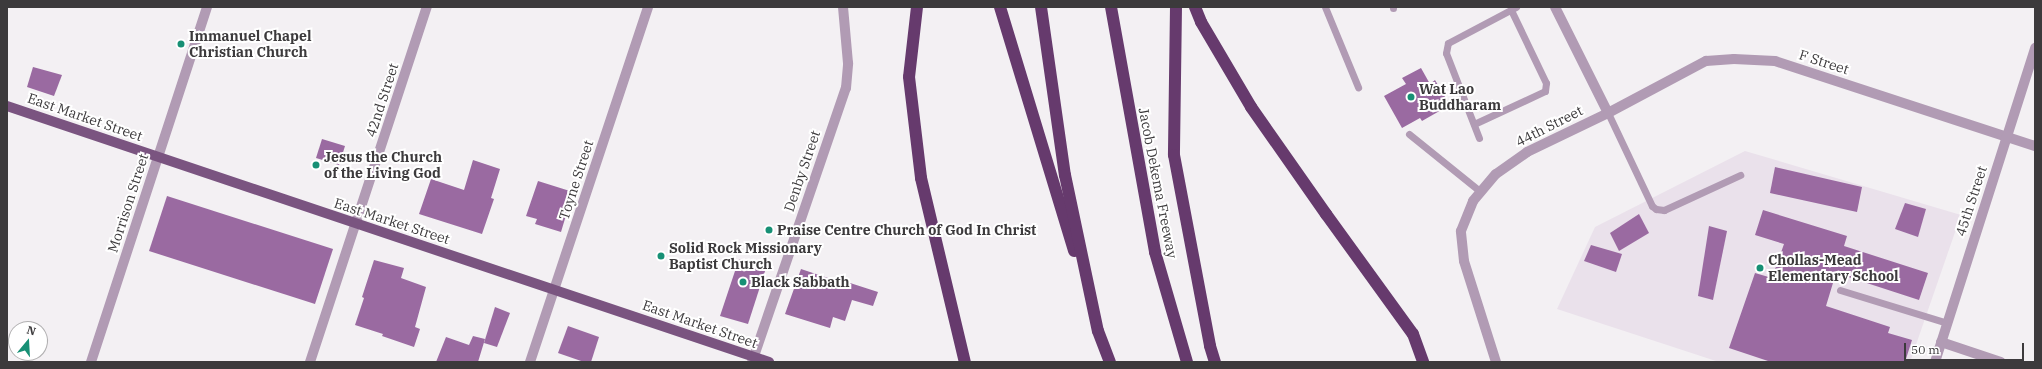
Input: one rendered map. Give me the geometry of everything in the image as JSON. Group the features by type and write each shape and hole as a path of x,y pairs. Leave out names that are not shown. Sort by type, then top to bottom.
{"highway":[{"path":"917,7 909,77 921,178 965,362"},
{"path":"1000,7 1098,331 1110,362"},
{"path":"1041,7 1065,175 1098,331"},
{"name":"Jacob Dekema Freeway","path":"1111,7 1155,252 1187,362"},
{"path":"1176,7 1174,155 1210,346 1215,362"},
{"path":"1195,7 1201,22 1251,107 1413,334 1423,362"}],"main road":[{"name":"East Market Street","path":"7,106 356,224 555,289 753,359 769,362"}],"street":[{"name":"Morrison Street","path":"91,362 207,7"},
{"name":"42nd Street","path":"310,362 427,7"},
{"name":"Toyne Street","path":"530,362 648,7"},
{"name":"Denby Street","path":"753,359 846,88 848,63 843,7"},
{"path":"1555,7 1608,113"},
{"name":"45th Street","path":"1935,362 2035,48"},
{"name":"F Street","path":"1608,113 1706,61 1734,59 1775,61 2035,146"},
{"name":"44th Street","path":"1496,362 1464,261 1462,231 1473,201 1496,174 1527,152 1608,113"},
{"path":"1941,342 2001,362"}],"lane":[{"path":"1325,7 1358,87"},
{"path":"1474,124 1545,91 1546,83 1514,8 1448,43 1446,53 1479,138"},
{"path":"1608,113 1652,206 1656,209 1664,210 1740,175"},
{"path":"1409,134 1481,192"},
{"path":"1840,290 1947,323"}],"shaded area":[{"name":"Chollas-Mead Elementary School","path":"1745,151 1961,215 1910,362 1719,362 1557,309 1595,227"}],"building":[{"path":"33,67 62,75 54,96 27,87"},
{"name":"Wat Lao Buddharam","path":"1421,68 1430,84 1435,80 1450,105 1422,121 1420,118 1402,128 1384,96 1406,84 1402,78"},
{"path":"322,139 345,146 339,165 316,158"},
{"path":"473,160 500,169 491,198 494,199 482,234 419,214 431,179 464,190"},
{"path":"1775,167 1862,187 1857,212 1770,193"},
{"path":"538,181 573,192 561,232 535,224 537,219 526,216"},
{"path":"167,196 333,249 315,304 149,251"},
{"path":"1905,203 1926,209 1918,237 1895,229"},
{"path":"1763,210 1847,236 1844,246 1928,273 1919,300 1836,273 1826,306 1890,327 1888,333 1912,340 1905,362 1771,362 1729,348 1755,273 1772,278 1784,244 1755,235"},
{"path":"1639,214 1649,233 1619,251 1610,233"},
{"path":"1709,226 1727,231 1713,300 1698,296"},
{"path":"1591,245 1622,254 1616,272 1584,261"},
{"path":"739,259 766,268 748,324 720,316"},
{"path":"374,260 404,268 401,278 426,287 415,327 420,329 414,347 382,336 383,334 355,325"},
{"path":"801,269 846,284 847,282 878,292 873,306 852,300 845,321 833,317 830,328 785,314"},
{"path":"495,307 510,313 497,347 484,343"},
{"path":"568,326 599,337 591,362 584,362 558,353"},
{"path":"473,336 485,339 478,362 436,362 446,337 469,345"}],"place":[{"name":"Immanuel Chapel Christian Church","path":"181,44"},
{"name":"Wat Lao Buddharam","path":"1411,97"},
{"name":"Jesus the Church of the Living God","path":"316,165"},
{"name":"Praise Centre Church of God In Christ","path":"769,230"},
{"name":"Solid Rock Missionary Baptist Church","path":"661,256"},
{"name":"Chollas-Mead Elementary School","path":"1760,268"},
{"name":"Black Sabbath","path":"743,282"}]}
